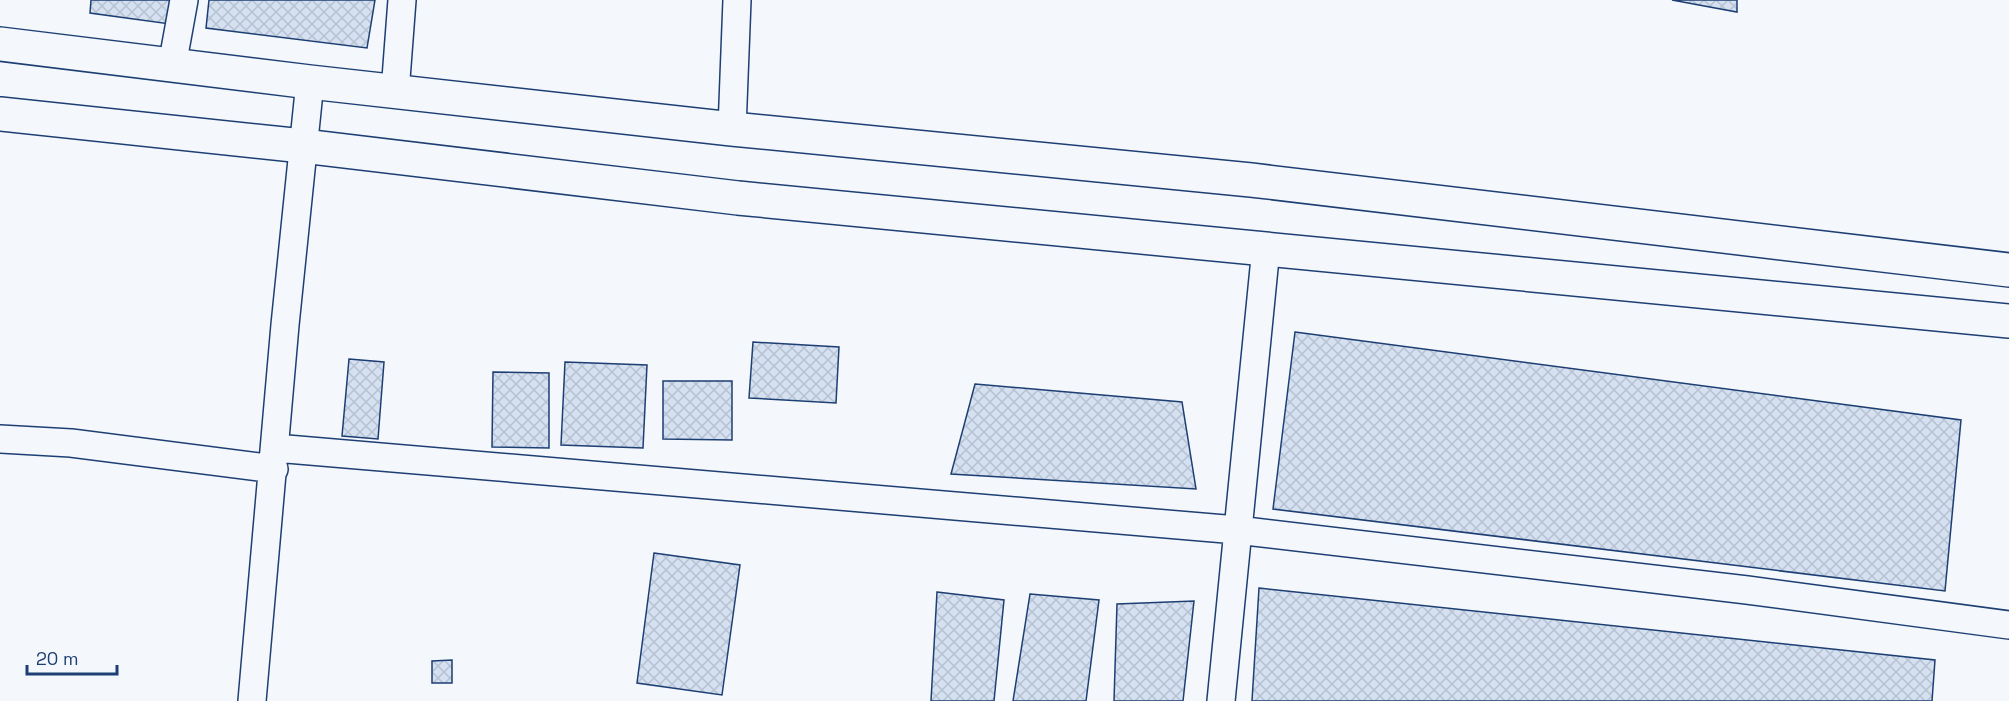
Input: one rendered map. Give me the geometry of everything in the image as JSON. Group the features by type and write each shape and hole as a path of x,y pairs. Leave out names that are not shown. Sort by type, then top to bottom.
{"main road":[{"path":"0,44 395,92 732,129 1251,180 2009,270"},
{"path":"0,114 303,146 738,198 2009,321"}],"street":[{"path":"172,66 184,0"},
{"path":"395,92 402,0"},
{"path":"732,129 737,0"},
{"path":"252,701 310,82"},
{"path":"1221,701 1266,248"},
{"path":"0,439 1237,530 1747,590 2009,626"}],"building":[{"path":"91,0 173,0 170,24 90,13"},
{"path":"209,0 375,0 367,48 206,28"},
{"path":"1672,0 1737,0 1737,12"},
{"path":"1295,332 1961,420 1945,591 1273,509"},
{"path":"753,342 839,347 836,403 749,398"},
{"path":"349,359 384,362 378,439 342,436"},
{"path":"565,362 647,365 643,448 561,445"},
{"path":"493,372 549,373 549,448 492,447"},
{"path":"663,381 732,381 732,440 663,439"},
{"path":"975,384 1182,402 1196,489 951,474"},
{"path":"654,553 740,565 722,695 637,683"},
{"path":"1259,588 1935,660 1932,701 1252,701"},
{"path":"937,592 1004,600 994,701 931,701"},
{"path":"1030,594 1099,600 1086,701 1013,701"},
{"path":"1194,601 1183,701 1114,701 1117,604"},
{"path":"452,660 452,683 432,683 432,661"}]}
